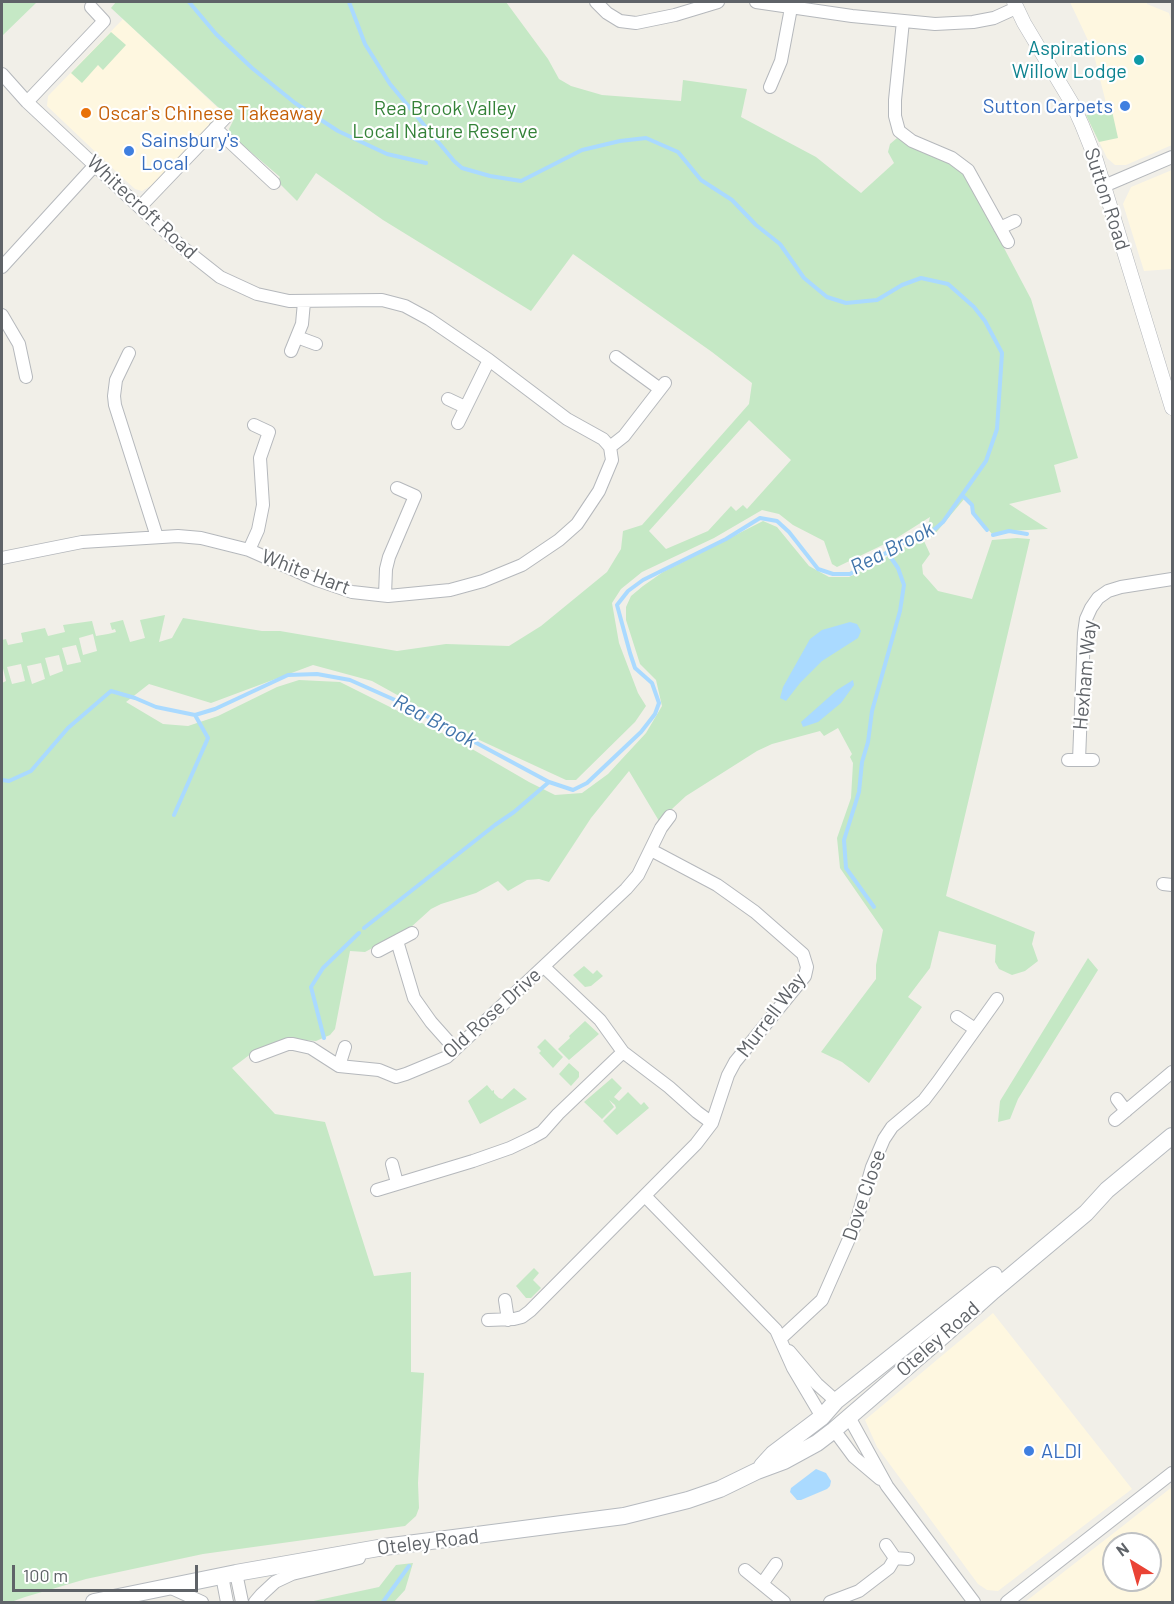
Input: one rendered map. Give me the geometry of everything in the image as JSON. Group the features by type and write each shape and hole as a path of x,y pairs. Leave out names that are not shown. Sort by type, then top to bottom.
{"main road":[{"name":"Oteley Road","path":"757,1471 773,1454 822,1417 836,1401 1081,1206 1107,1190 1173,1136"},
{"name":"Oteley Road","path":"94,1602 384,1547 624,1516 688,1500 720,1489 784,1461 818,1443 1086,1213 1107,1190"},
{"path":"836,1401 849,1418"},
{"path":"822,1417 834,1430"}],"street":[{"path":"596,2 620,21 636,24 718,2"},
{"path":"756,2 852,16 935,24 973,22 994,18 1015,5"},
{"name":"Sutton Road","path":"1015,5 1073,105 1096,160 1173,408"},
{"path":"27,102 104,21 91,7"},
{"path":"770,87 783,52 791,8"},
{"path":"903,21 895,100 895,116 899,131 912,141 962,164 974,179 1008,242"},
{"name":"Whitecroft Road","path":"2,74 27,102 141,206 182,247 220,277 257,294 289,302 353,299 382,300 405,306 429,319 489,360 567,419 603,439 610,447"},
{"path":"141,206 227,116"},
{"path":"215,128 274,183"},
{"path":"1104,186 1173,158"},
{"path":"2,267 96,164"},
{"path":"1000,228 1015,221"},
{"path":"291,351 302,324 304,302"},
{"path":"2,315 19,344 26,377"},
{"path":"297,337 316,344"},
{"path":"129,354 116,380 115,405 157,537"},
{"path":"610,447 624,436 662,386 616,357"},
{"path":"458,423 489,360"},
{"path":"448,399 465,407"},
{"path":"249,550 258,530 261,515 260,458 269,432 254,425"},
{"name":"White Hart","path":"2,558 82,542 178,536 201,538 249,550 317,580 352,592 385,595 450,590 483,582 522,565 560,540 578,524 599,491 612,460 610,447"},
{"path":"385,595 389,557 415,496 397,488"},
{"name":"Hexham Way","path":"1093,760 1073,760 1086,619 1098,598 1108,591 1173,579"},
{"name":"Old Rose Drive","path":"256,1056 293,1044 310,1048 339,1066 379,1070 396,1077 447,1057 626,889 638,875 661,828 670,816"},
{"name":"Murrell Way","path":"488,1320 522,1317 530,1311 594,1245 646,1197 696,1144 712,1123 728,1075 735,1062 805,976 806,961 797,947 743,903 686,867 651,850"},
{"path":"378,951 412,933"},
{"path":"397,941 414,998 455,1049"},
{"path":"544,967 600,1020 623,1052 712,1123"},
{"name":"Dove Close","path":"783,1342 822,1300 856,1223 877,1152 884,1139 892,1127 931,1091 997,999"},
{"path":"957,1017 975,1029"},
{"path":"339,1066 345,1047"},
{"path":"377,1190 473,1161 531,1138 542,1131 623,1052"},
{"path":"1115,1120 1173,1072"},
{"path":"1117,1099 1126,1111"},
{"path":"392,1164 398,1183"},
{"path":"646,1197 772,1325 818,1384 836,1401"},
{"path":"505,1300 508,1320"},
{"path":"783,1342 793,1368 822,1417"},
{"path":"849,1418 886,1484 974,1602"},
{"path":"834,1430 854,1457 886,1484"},
{"path":"1006,1602 1173,1473"},
{"path":"830,1602 859,1591 901,1558 886,1545"},
{"path":"255,1602 275,1582 292,1574 369,1556 384,1547"},
{"path":"762,1584 776,1564"},
{"path":"745,1570 784,1602"},
{"path":"227,1602 229,1575"},
{"path":"229,1575 242,1602"},
{"path":"168,1587 202,1602"}],"shaded area":[{"path":"1070,2 1147,2 1169,13 1172,24 1172,145 1126,165 1115,165 1107,158 1086,115 1108,111 1093,51"},
{"path":"123,19 222,112 152,185 142,191 135,189 47,106 48,96"},
{"path":"1172,170 1172,269 1144,271 1123,204 1131,187"},
{"path":"993,1313 1132,1489 998,1591 987,1590 978,1584 877,1447 865,1420"},
{"path":"1172,1487 1172,1602 1025,1602 1102,1542 1102,1592 1162,1592 1162,1532 1114,1532"}],"green space":[{"path":"2,2 37,2 2,36"},
{"name":"Rea Brook Valley Local Nature Reserve","path":"116,2 506,2 548,59 559,79 571,86 602,95 681,101 683,80 747,89 741,117 816,157 861,193 894,163 888,152 890,144 897,138 944,158 960,167 1031,299 1078,458 1054,465 1061,492 1009,504 1048,529 1009,531 993,535 973,513 972,505 965,498 934,535 924,541 930,554 922,565 923,574 938,591 972,599 992,540 1030,539 946,896 1035,932 1032,944 1038,961 1025,971 1012,975 999,969 995,962 996,945 939,931 930,968 908,997 922,1007 869,1083 842,1062 821,1052 876,979 876,965 883,930 840,868 837,838 851,798 853,763 850,757 852,754 838,728 824,736 820,731 772,744 757,751 686,796 659,821 629,771 591,818 549,882 539,879 527,880 508,891 498,881 476,893 431,909 410,928 365,952 350,951 335,1029 330,1035 316,1041 288,1039 252,1053 232,1068 275,1114 325,1122 374,1276 411,1272 411,1372 424,1373 418,1483 419,1508 416,1516 405,1526 203,1554 86,1579 11,1602 2,1602 2,683 6,681 2,664 2,640 6,639 8,645 23,642 21,633 45,628 48,636 65,632 63,625 92,621 96,636 116,632 115,629 112,630 110,623 123,620 130,642 145,638 140,620 165,615 159,642 172,638 183,618 262,631 280,631 397,651 446,644 509,646 541,626 607,572 621,549 623,531 642,525 749,404 752,383 573,254 531,311 383,220 316,173 297,201 277,181 280,177 231,135 229,129 233,121 111,8","holes":["749,420 791,460 747,509 743,505 736,511 731,506 708,531 666,549 649,531","762,510 779,514 793,525 824,541 832,564 837,567 895,539 930,517 924,541 897,550 875,565 849,577 829,577 809,566 777,527 763,521 663,572 643,586 631,596 626,607 626,620 640,664 656,680 662,706 646,733 608,774 582,793 555,795 460,742 340,682 299,680 277,687 218,716 188,726 163,724 126,702 149,684 211,703 313,665 372,681 475,738 566,780 576,780 635,722 646,706 638,693 619,643 612,603 621,589 642,572 714,538","93,634 97,651 83,655 79,638","76,645 81,662 67,665 62,648","59,655 63,671 50,676 45,658","41,663 45,679 32,684 27,666","21,664 25,681 12,684 7,667"]},
{"path":"111,32 126,45 103,70 98,65 82,83 71,73"},
{"path":"1112,111 1118,138 1099,142 1086,115"},
{"path":"1088,958 1098,970 1018,1099 1010,1119 998,1122 1000,1101"},
{"path":"584,966 593,974 597,970 603,976 591,986 585,987 573,975"},
{"path":"585,1021 599,1034 569,1060 558,1049"},
{"path":"545,1039 563,1057 553,1068 539,1053 541,1051 537,1047"},
{"path":"569,1063 579,1072 579,1077 571,1086 559,1074"},
{"path":"612,1078 622,1088 614,1097 619,1101 628,1092 641,1105 644,1102 649,1108 617,1135 603,1121 616,1108 615,1105 609,1100 614,1107 602,1119 584,1102"},
{"path":"487,1085 499,1098 502,1099 514,1088 527,1099 480,1124 468,1101"},
{"path":"534,1268 539,1273 533,1280 541,1288 531,1298 526,1298 516,1286"},
{"path":"413,1563 405,1590 394,1602 309,1602 379,1587 396,1565"}],"water":[{"path":"850,622 857,624 861,631 858,638 822,661 786,701 780,698 783,687 810,639 822,630"},
{"path":"853,680 854,685 841,703 818,722 803,727 801,722 837,690"},
{"path":"816,1469 826,1473 831,1481 830,1486 797,1500 790,1492 791,1488"}],"waterway":[{"path":"189,2 216,34 252,68 295,103 338,131 387,154 426,163"},
{"name":"Rea Brook","path":"2,780 9,781 31,771 68,728 111,691 156,707 195,715 215,709 288,675 317,674 350,680 404,704 549,782 573,790 587,783 641,732 655,714 659,703 652,683 635,668 630,653 617,605 628,591 643,580 726,539 760,518 777,521 789,532 818,569 833,574 850,574 903,543 929,534 943,522 986,461 997,429 1002,353 985,321 974,307 948,284 921,278 902,285 877,300 846,303 827,297 804,278 780,244 756,225 732,200 701,180 678,152 646,138 620,141 582,150 521,181 462,168 390,84 365,44 349,2"},
{"path":"962,495 972,505 973,513 987,530"},
{"path":"993,535 1009,531 1027,534"},
{"path":"874,907 846,868 844,840 859,792 872,711 900,611 904,585 898,568 887,552"},
{"path":"174,815 208,738 195,715"},
{"path":"364,928 514,812 549,782"},
{"path":"324,1038 311,987 323,968 359,933"},
{"path":"383,1602 409,1566"}],"place":[{"name":"Aspirations Willow Lodge","path":"1139,60"},
{"name":"Sutton Carpets","path":"1125,106"},
{"name":"Oscar's Chinese Takeaway","path":"86,113"},
{"name":"Sainsbury's Local","path":"129,151"},
{"name":"ALDI","path":"1029,1451"}]}
